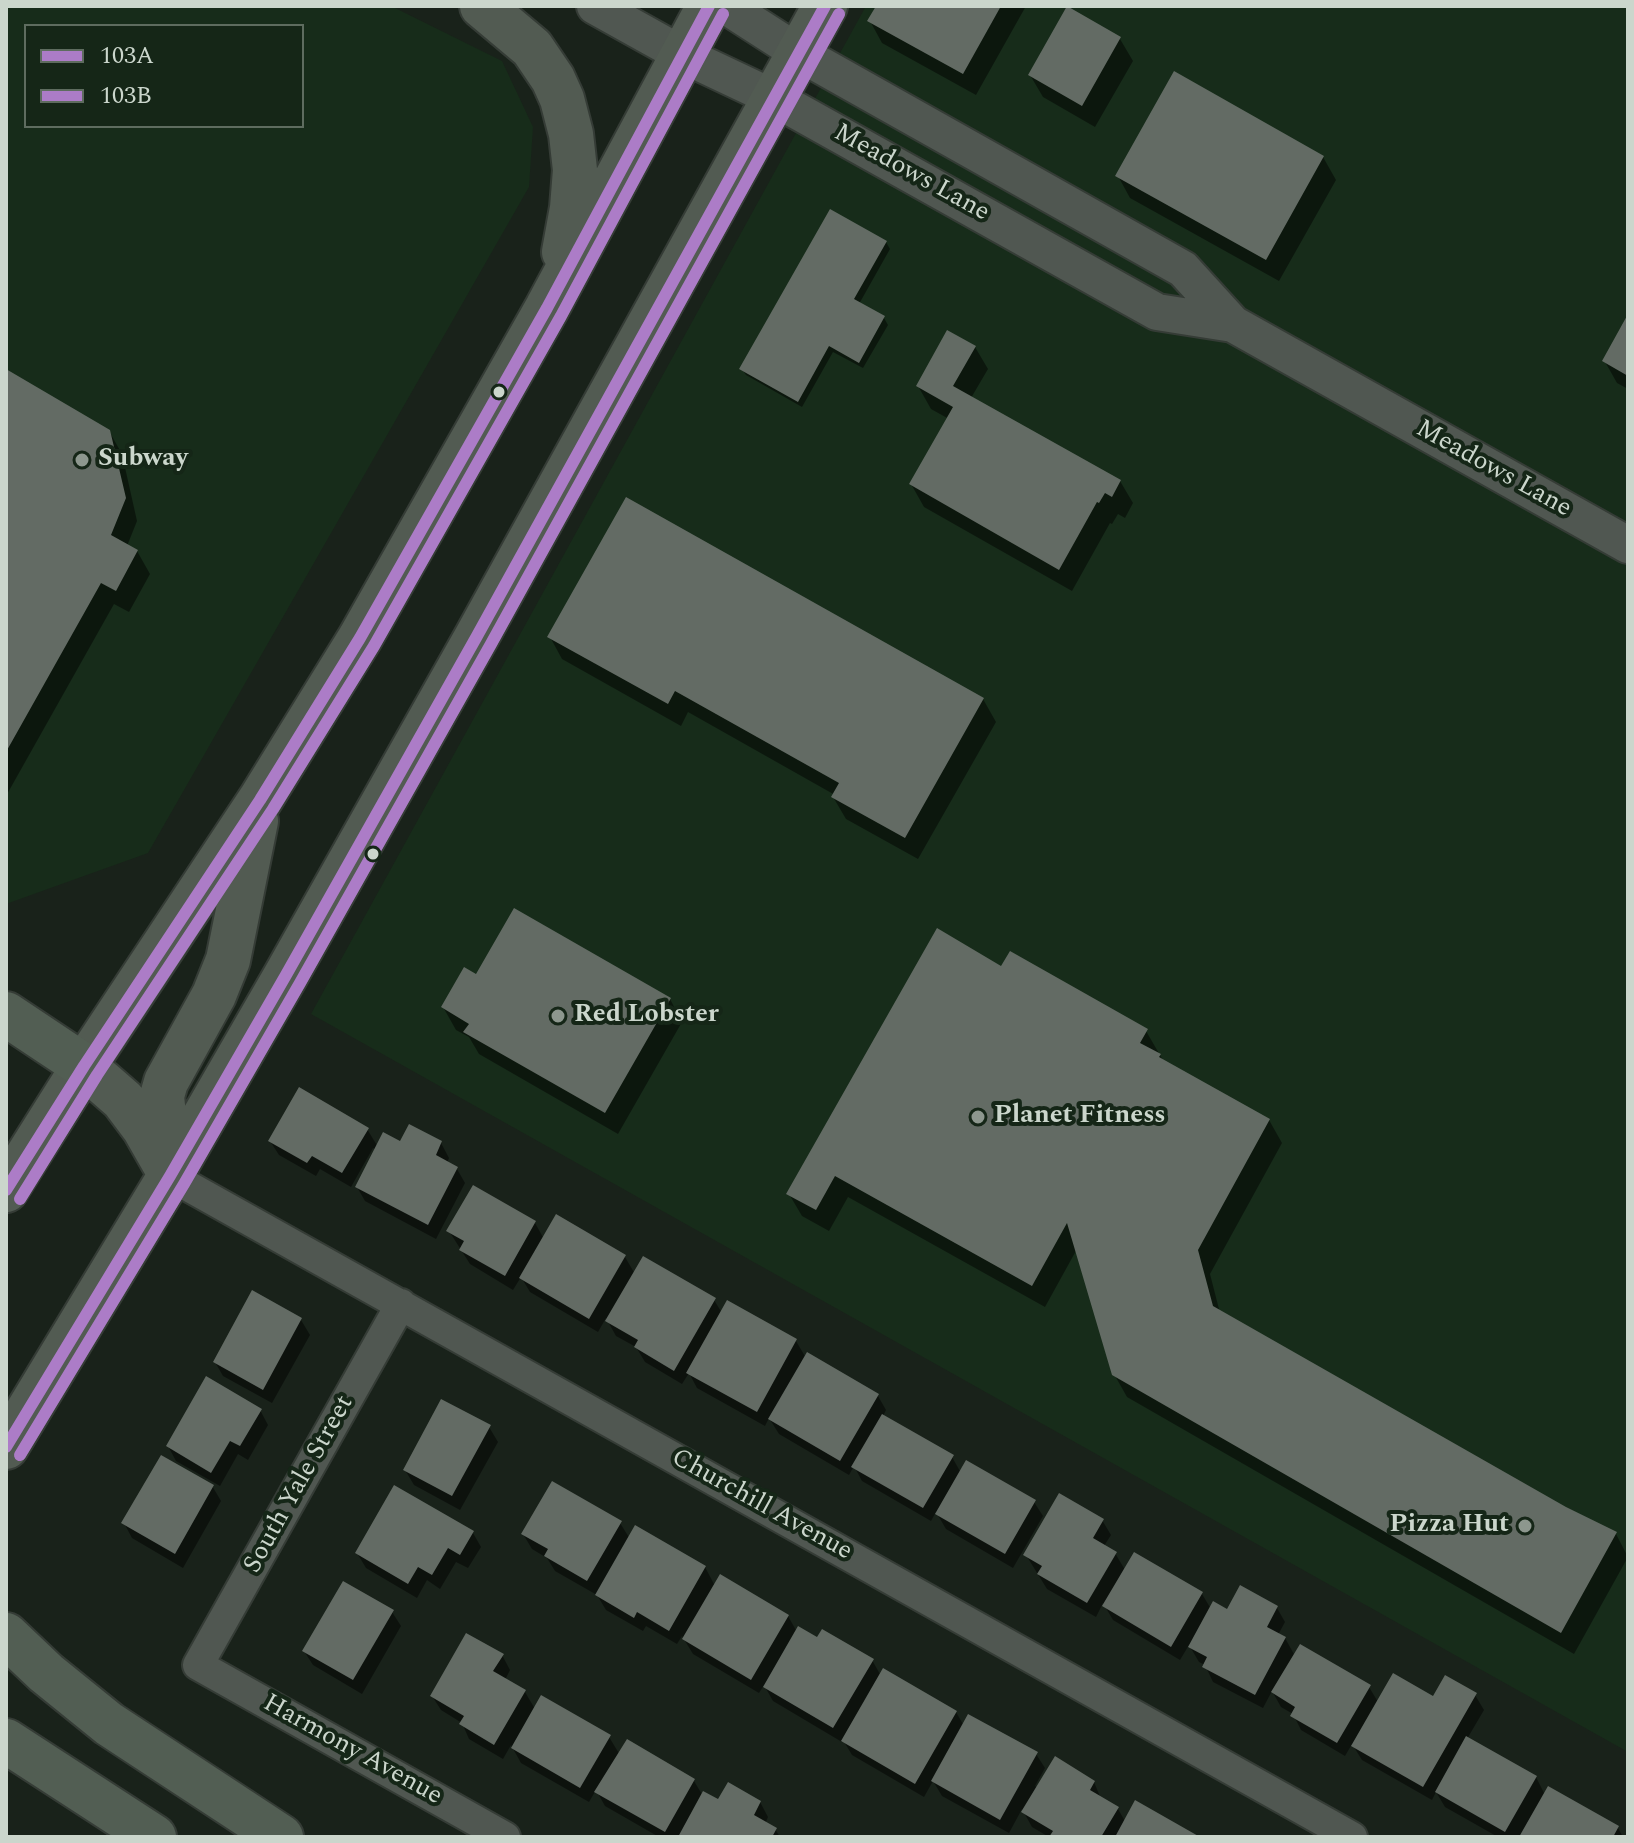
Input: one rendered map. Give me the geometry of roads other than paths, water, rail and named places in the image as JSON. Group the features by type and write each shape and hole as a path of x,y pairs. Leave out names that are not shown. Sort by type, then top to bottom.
{"highway":[{"path":"6,1014 84,1066"},
{"path":"6,1635 46,1673 109,1724 281,1837"},
{"path":"6,1741 154,1837"}],"main road":[{"path":"482,6 532,48 562,99 571,134 575,170 572,208 563,254 547,308"},
{"path":"6,1190 260,800 360,638 547,308 709,6"},
{"path":"6,1447 170,1176 477,636 825,6"},
{"path":"170,1176 162,1096 166,1082 211,1002 228,960 260,800"},
{"path":"84,1066 128,1107 153,1143 170,1176"}],"street":[{"name":"Meadows Lane","path":"595,6 683,55 774,98 1157,312 1233,324"},
{"name":"Meadows Lane","path":"726,6 799,53 1183,269 1233,324 1628,545"},
{"name":"Churchill Avenue","path":"170,1176 1352,1837"},
{"name":"South Yale Street","path":"198,1665 401,1304"},
{"name":"Harmony Avenue","path":"198,1665 505,1837"}],"place":[{"name":"Subway","path":"82,460"},
{"name":"Red Lobster","path":"558,1016"},
{"name":"Planet Fitness","path":"978,1117"},
{"name":"Pizza Hut","path":"1525,1526"}]}
